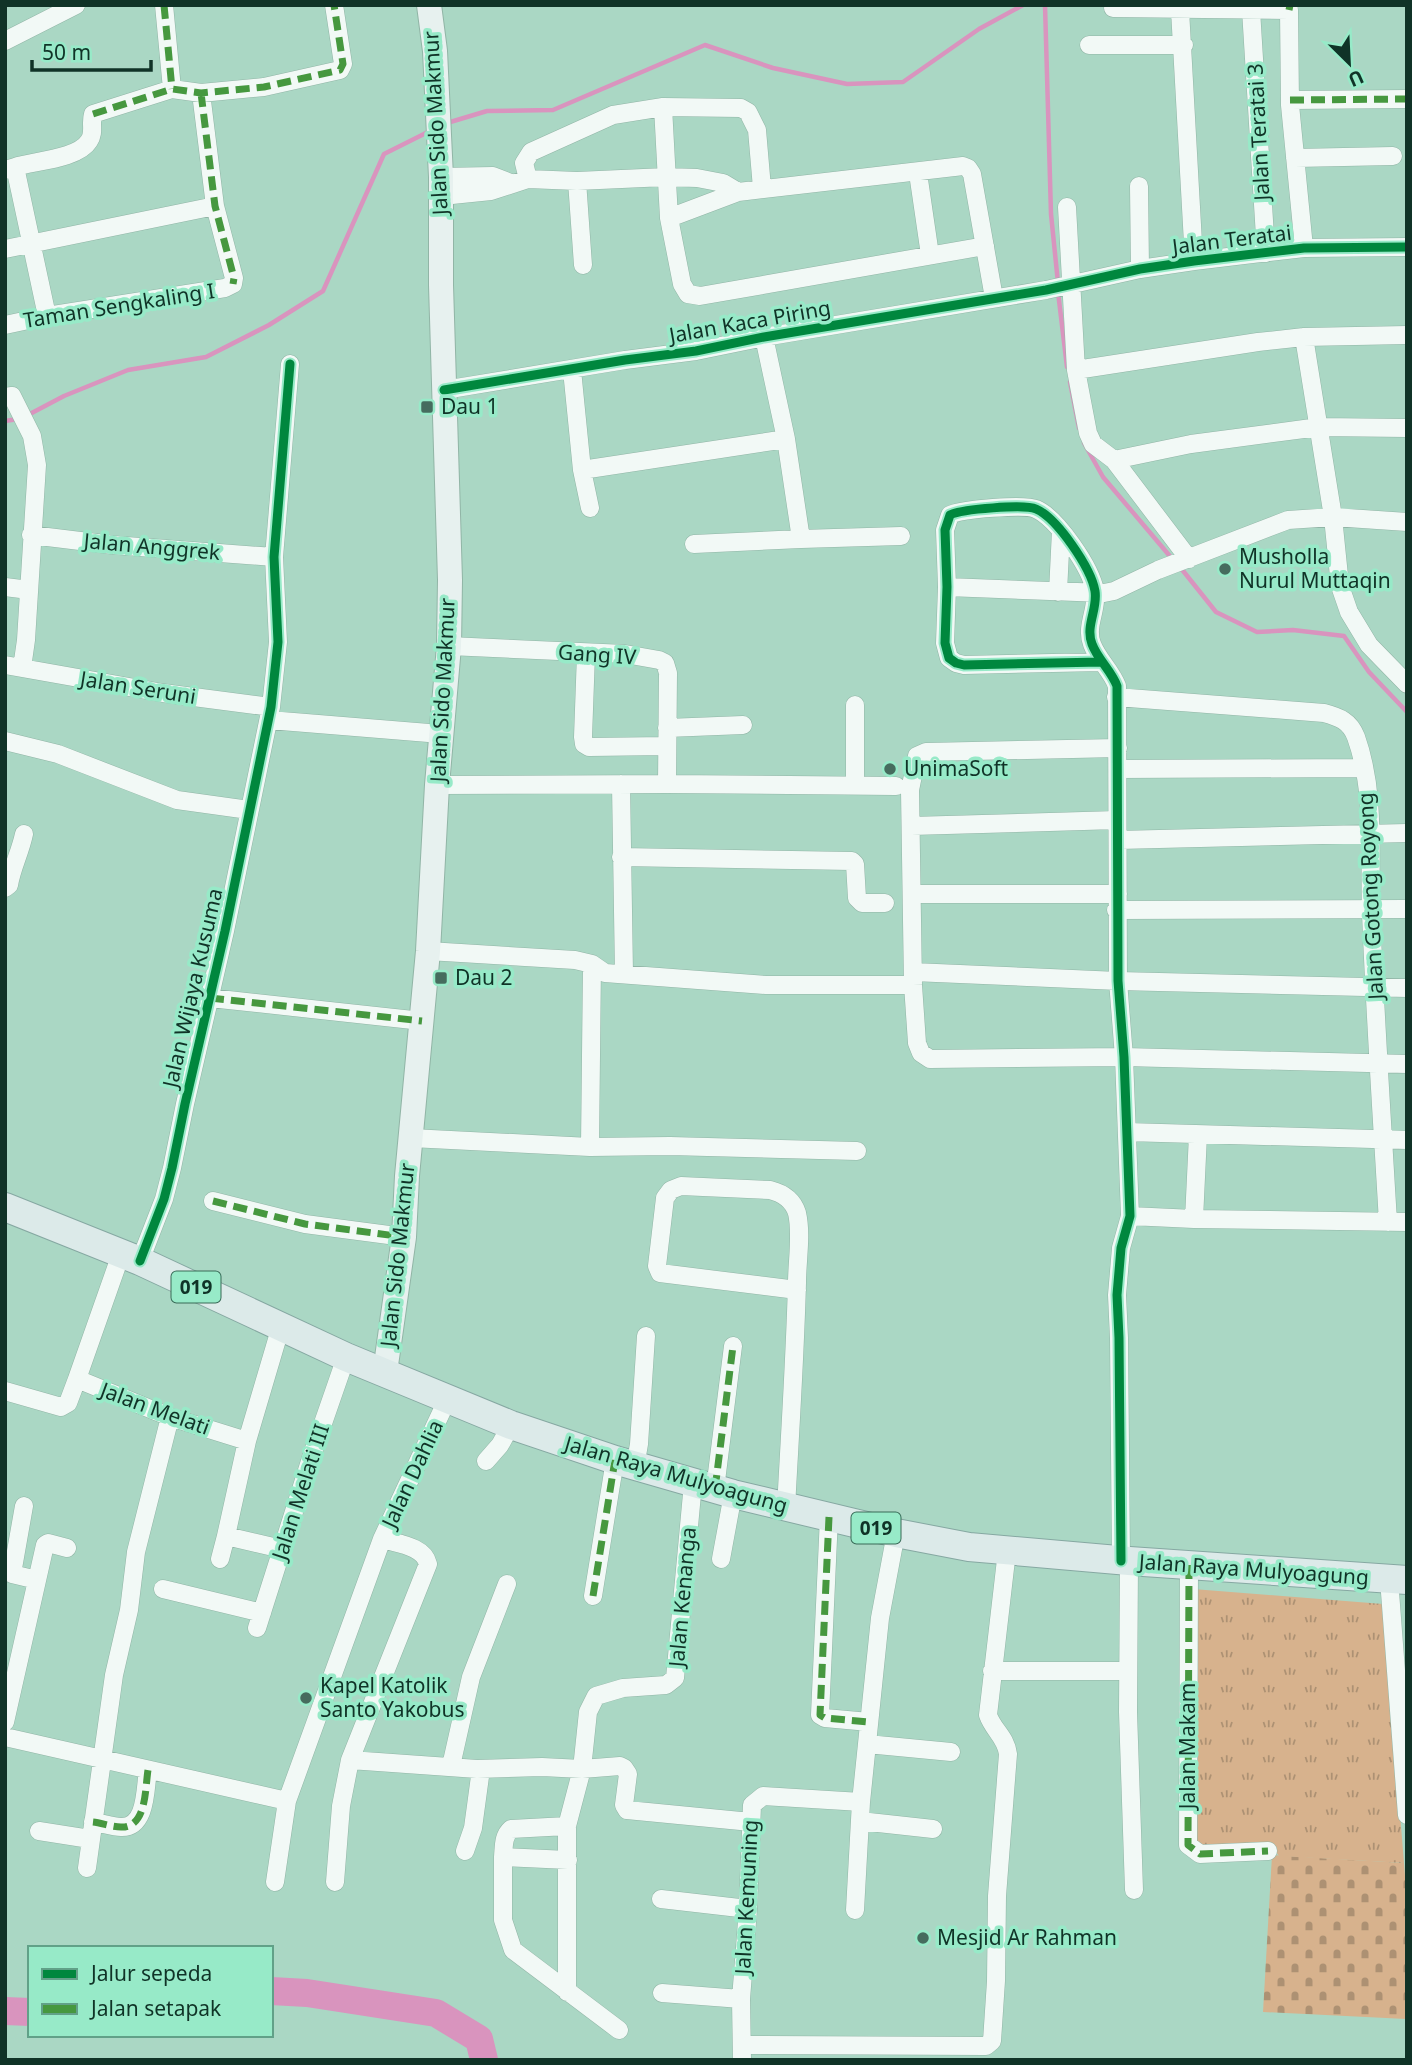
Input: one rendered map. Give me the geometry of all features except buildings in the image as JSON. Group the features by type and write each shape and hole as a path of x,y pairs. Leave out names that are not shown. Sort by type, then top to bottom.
{"main road":[{"name":"Jalan Sido Makmur","path":"384,1372 404,1237 428,951 449,646 442,187 435,51 429,5"},
{"name":"Jalan Raya Mulyoagung","path":"5,1206 131,1257 346,1357 511,1425 625,1464 786,1508 896,1533 1007,1551 1398,1579"}],"street":[{"path":"5,41 76,5"},
{"path":"164,5 172,89"},
{"path":"47,316 33,245 10,168 78,152 90,140 93,114 172,89 201,93 264,87 340,70 343,64 334,5"},
{"path":"1113,8 1289,8 1290,100 1304,248"},
{"path":"1180,10 1194,261"},
{"name":"Jalan Teratai 3","path":"1251,10 1266,253"},
{"path":"1089,45 1184,45"},
{"path":"5,249 215,206 201,93"},
{"path":"1290,100 1407,99"},
{"path":"663,107 669,218 682,284 684,290 693,296 985,246"},
{"path":"521,182 524,163 531,152 613,115 663,107 734,107 748,112 757,130 762,188"},
{"path":"1295,158 1393,156"},
{"path":"669,218 738,192 963,166 972,174 995,298"},
{"path":"918,173 930,256"},
{"path":"442,187 491,191 521,182 666,177 697,178 723,184 738,192"},
{"path":"577,181 583,265"},
{"path":"1139,186 1140,270"},
{"name":"Taman Sengkaling I","path":"5,325 225,288 233,284 234,278 215,206"},
{"path":"1067,207 1059,286 1084,414 1093,444 1114,460 1187,559"},
{"name":"Jalan Teratai","path":"1059,286 1194,261 1304,248 1407,247"},
{"name":"Jalan Kaca Piring","path":"444,390 696,351 1059,286"},
{"path":"1076,370 1304,337 1407,335"},
{"path":"764,337 786,439 801,539"},
{"path":"1304,337 1333,517 1340,586 1349,612 1369,645 1407,684"},
{"name":"Jalan Wijaya Kusuma","path":"131,1257 164,1199 173,1168 270,713 278,642 274,557 289,364"},
{"path":"572,370 582,470 590,508"},
{"path":"11,401 32,436 37,465 29,590 14,666"},
{"path":"1114,460 1191,444 1319,427 1407,428"},
{"path":"582,470 786,439"},
{"path":"1101,662 957,663 949,658 945,643 945,530 950,515 956,512 1031,507 1044,514 1061,531 1082,561 1096,593 1090,636 1101,662 1114,677 1117,686 1118,981 1124,1057 1130,1216 1121,1248 1116,1296 1134,1891"},
{"path":"947,587 1096,593 1114,591 1158,570 1288,520 1333,517 1407,522"},
{"path":"1058,592 1061,531"},
{"name":"Jalan Anggrek","path":"31,536 274,557"},
{"path":"694,544 901,536"},
{"path":"5,587 29,590"},
{"name":"Gang IV","path":"449,646 625,654 665,663 668,673 667,784"},
{"path":"586,654 583,737 584,744 589,747 743,725"},
{"name":"Jalan Seruni","path":"14,666 270,713 441,734"},
{"name":"Jalan Gotong Royong","path":"1116,697 1324,713 1339,717 1349,725 1355,735 1363,768 1372,836 1371,910 1388,1222"},
{"path":"855,705 855,785"},
{"path":"5,741 58,754 177,800 249,810"},
{"path":"1118,748 921,754 915,759 910,790 912,894 909,979 916,1043 921,1053 930,1059 1124,1057 1407,1064"},
{"path":"1118,769 1363,768"},
{"path":"621,784 624,974"},
{"path":"438,785 896,786"},
{"path":"911,826 1117,820"},
{"path":"1118,840 1372,836 1407,833"},
{"path":"5,888 9,885 12,867 17,863 24,834"},
{"path":"621,857 852,861 855,864 858,898 862,903 885,903"},
{"path":"912,894 1407,909"},
{"path":"428,951 575,960 592,964 605,973 766,985 909,979 1407,988"},
{"path":"590,1147 592,964"},
{"path":"210,998 422,1021"},
{"path":"1127,1132 1407,1140"},
{"path":"1194,1219 1198,1135"},
{"path":"411,1138 590,1147 670,1146 857,1151"},
{"path":"786,1508 797,1290 797,1214 788,1198 770,1191 681,1186 671,1190 665,1198 657,1266 660,1273 797,1290"},
{"path":"214,1201 305,1224 404,1237"},
{"path":"1130,1216 1407,1222"},
{"name":"Jalan Melati","path":"131,1257 77,1379 170,1417 247,1441"},
{"path":"220,1559 247,1441 281,1326"},
{"path":"593,1596 625,1464 639,1444 646,1336"},
{"path":"721,1559 714,1488 733,1346"},
{"name":"Jalan Melati III","path":"163,1589 260,1620 346,1357"},
{"path":"5,1391 61,1407 68,1403 77,1379"},
{"name":"Jalan Dahlia","path":"335,1882 341,1806 350,1760 428,1564 427,1559 416,1550 382,1539 448,1398"},
{"path":"87,1868 114,1675 129,1610 136,1552 170,1417"},
{"path":"486,1461 500,1445 511,1425"},
{"name":"Jalan Kenanga","path":"582,1769 588,1712 596,1696 623,1688 666,1685 675,1678 714,1488"},
{"path":"24,1506 12,1574 37,1580"},
{"path":"829,1517 820,1715 825,1718 869,1722"},
{"path":"855,1910 861,1802 880,1618 896,1533"},
{"path":"226,1536 282,1549"},
{"path":"275,1882 287,1801 382,1539"},
{"path":"5,1722 46,1543 68,1548"},
{"path":"742,2053 986,2046 992,2041 997,1896 1008,1754 1004,1740 994,1730 988,1715 1007,1551"},
{"name":"Jalan Makam","path":"1189,1564 1188,1845 1200,1854 1268,1851"},
{"path":"1398,1579 1407,1815"},
{"path":"451,1766 471,1677 507,1584"},
{"path":"992,1671 1128,1671"},
{"path":"5,1737 287,1801"},
{"path":"867,1744 951,1752"},
{"path":"350,1760 481,1769 624,1768 628,1773 624,1805 630,1811 751,1822"},
{"path":"465,1851 473,1828 481,1769"},
{"path":"567,1992 567,1826 582,1769"},
{"path":"39,1831 92,1830 133,1825 141,1815 148,1770"},
{"name":"Jalan Kemuning","path":"742,2053 741,1999 752,1805 763,1796 861,1802"},
{"path":"860,1821 933,1829"},
{"path":"567,1826 512,1829 507,1833 503,1857 503,1920 513,1950 619,2029"},
{"path":"503,1857 568,1860"},
{"path":"661,1899 748,1909"},
{"path":"662,1993 741,1999"}],"green space":[{"path":"1193,1589 1383,1604 1404,1863 1279,1856 1273,1848 1198,1848 1192,1844"},
{"path":"1272,1855 1404,1863 1407,1901 1406,2019 1263,2012"}],"waterway":[{"path":"447,123 487,111 553,110 705,45 773,68 847,84 903,82 979,29 1023,5"},
{"path":"1045,5 1051,214 1058,283"},
{"path":"26,416 64,396 128,370 206,357 269,325 323,291 384,154 430,131"},
{"path":"1058,292 1067,367"},
{"path":"1070,382 1079,428"},
{"path":"5,421 18,419"},
{"path":"1084,443 1103,477 1174,561"},
{"path":"1180,567 1216,612 1257,632 1293,630 1344,636 1369,672 1407,712"},
{"path":"273,1991 307,1993 436,2013 479,2039 484,2060"},
{"path":"5,2011 28,2012"}],"marked path":[{"path":"164,5 172,89"},
{"path":"93,114 172,89 201,93 264,87 340,70 343,64 334,5"},
{"path":"1289,10 1290,5"},
{"path":"201,93 215,206 234,278 233,284"},
{"path":"1290,100 1407,99"},
{"path":"210,998 422,1021"},
{"path":"213,1201 305,1224 404,1237"},
{"path":"715,1489 733,1346"},
{"path":"593,1596 615,1460"},
{"path":"829,1517 820,1715 825,1718 869,1722"},
{"path":"1189,1565 1188,1845 1200,1854 1268,1851"},
{"path":"93,1822 121,1827 130,1826 136,1821 143,1806 148,1770"}],"cycle path":[{"path":"444,390 696,351 764,337 1046,290 1140,269 1304,248 1407,247"},
{"path":"140,1261 164,1199 172,1168 271,707 278,642 274,557 290,364"},
{"path":"1101,662 964,665 949,658 945,643 945,530 950,515 979,509 1030,508 1036,509 1054,522 1072,545 1092,581 1095,604 1090,637 1117,686 1118,981 1124,1057 1130,1216 1121,1248 1117,1295 1121,1561"}],"place":[{"name":"Dau 1","path":"427,407"},
{"name":"Musholla Nurul Muttaqin","path":"1225,569"},
{"name":"UnimaSoft","path":"890,769"},
{"name":"Dau 2","path":"441,978"},
{"name":"Kapel Katolik Santo Yakobus","path":"306,1698"},
{"name":"Mesjid Ar Rahman","path":"923,1938"}]}
